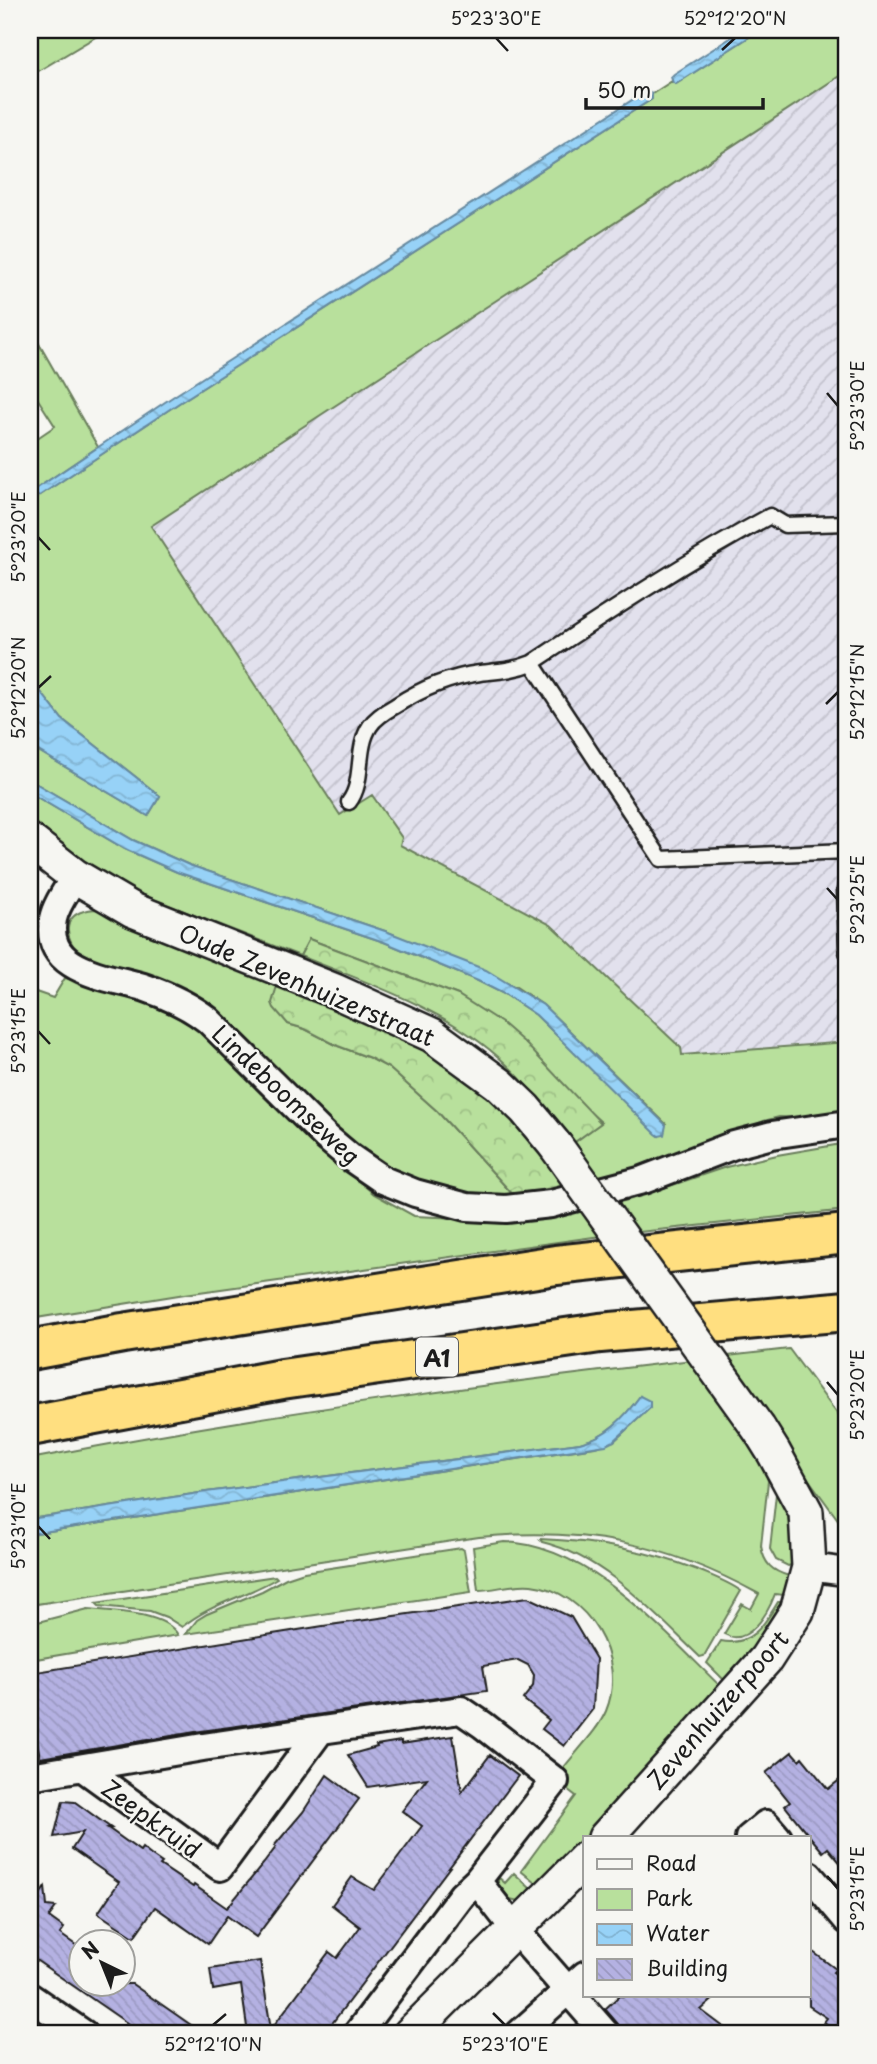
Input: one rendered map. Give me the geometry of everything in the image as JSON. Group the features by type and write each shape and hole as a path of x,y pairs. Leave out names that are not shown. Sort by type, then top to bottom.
{"highway":[{"path":"30,1350 556,1265 847,1234"},
{"name":"A1","path":"30,1426 282,1379 600,1333 847,1311"},
{"path":"30,1332 123,1333"}],"street":[{"name":"Oude Zevenhuizerstraat","path":"30,841 75,876 133,910 335,991 432,1035 499,1084 525,1109 555,1145 758,1429"},
{"name":"Lindeboomseweg","path":"75,876 52,922 54,945 59,954 79,969 145,988 191,1007 208,1020 326,1138 383,1180 415,1193 467,1207 506,1209 551,1204 643,1180 734,1145 772,1135 847,1124"},
{"name":"Zevenhuizerpoort","path":"607,1836 779,1642 801,1602 809,1567 806,1512 758,1429"},
{"path":"809,1567 847,1572"},
{"name":"Zeepkruid","path":"30,1776 460,1710 555,1781 477,1881 462,1895 357,2034"},
{"name":"Zeepkruid","path":"83,1768 220,1867 320,1731"},
{"path":"751,1836 766,1824 776,1836"},
{"path":"410,2034 583,1861"},
{"path":"810,1876 847,1920"},
{"path":"477,1881 516,1931 576,1982 519,2034"},
{"path":"30,1997 84,2034"},
{"path":"585,1997 606,2034"}],"lane":[{"path":"349,802 357,791 359,765 369,727 379,716 408,698 430,686 479,673 518,669 533,663 669,573 770,516 785,525 847,523"},
{"path":"533,663 661,859 847,851"},
{"path":"847,878 847,952"}],"shaded area":[{"path":"847,30 847,1060 668,1071 340,867 107,501"}],"green space":[{"path":"30,30 107,30 30,76"},
{"path":"760,30 847,30 847,71 151,526 340,815 372,795 402,838 400,845 551,925 681,1048 682,1055 847,1042 847,1114 805,1118 779,1117 764,1121 600,1182 572,1144 601,1122 458,995 309,939 300,956 132,891 81,864 30,827 30,793 125,849 177,872 384,942 478,981 536,1015 659,1136 666,1124 543,1005 516,987 388,932 189,865 133,840 30,780 30,746 148,816 160,796 62,719 30,678 30,502 652,99 652,94 672,81 676,84"},
{"path":"30,328 98,447 30,493 30,443 55,426 32,390 30,391"},
{"path":"95,909 110,912 279,979 288,1024 305,1029 389,1068 437,1111 516,1198 463,1194 409,1178 344,1141 222,1019 82,957 71,941 68,926 76,915"},
{"path":"309,939 458,995 502,1023 525,1043 601,1123 572,1144 524,1083 485,1046 436,1014 410,1001 300,956"},
{"path":"65,978 163,1004 192,1018 343,1168 374,1194 414,1216 509,1220 560,1216 628,1200 726,1167 847,1143 847,1210 601,1236 185,1294 30,1319 30,990 53,998"},
{"path":"279,979 395,1027 486,1087 538,1147 568,1190 516,1198 437,1111 389,1068 305,1029 288,1024 272,1003"},
{"path":"789,1349 847,1427 847,1518 844,1520 847,1532 801,1469 764,1461 768,1481 761,1546 764,1558 770,1566 789,1576 784,1595 775,1594 762,1619 749,1633 741,1636 724,1634 742,1604 751,1609 759,1594 725,1576 657,1551 590,1537 554,1535 479,1537 30,1605 30,1534 595,1447 614,1441 650,1408 640,1396 614,1426 580,1443 206,1492 30,1519 30,1459 218,1425 408,1396"},
{"path":"777,1485 791,1534 791,1565 788,1566 776,1560 770,1549"},
{"path":"540,1539 600,1544 640,1552 698,1570 741,1591 704,1656 700,1657 647,1606 608,1574 587,1560"},
{"path":"504,1542 535,1547 566,1558 624,1595 722,1688 590,1836 583,1836 583,1843 536,1883 521,1871 576,1796 563,1786 561,1771 606,1711 611,1691 611,1670 607,1649 598,1630 569,1600 551,1590 531,1585 478,1590 473,1547"},
{"path":"461,1548 464,1550 471,1592 186,1634 197,1620 207,1614 304,1572"},
{"path":"275,1576 277,1578 205,1612 182,1627 150,1611 99,1606 96,1603"},
{"path":"778,1602 782,1602 774,1623 727,1683 707,1663 721,1641 741,1641 756,1632"},
{"path":"88,1609 150,1617 171,1627 178,1635 30,1660 30,1624"},
{"path":"514,1873 531,1889 519,1901 505,1898 498,1887 498,1877 505,1883"}],"water":[{"path":"743,30 760,30 676,84 673,83 671,77 674,74"},
{"path":"646,91 652,94 652,99 30,502 30,493 171,398"},
{"path":"30,678 62,719 160,796 148,816 30,746"},
{"path":"30,780 133,840 189,865 388,932 486,970 543,1005 666,1125 664,1135 656,1134 536,1015 506,995 384,942 177,872 125,849 30,793"},
{"path":"640,1396 650,1401 650,1408 606,1445 30,1534 30,1519 206,1492 580,1443 614,1426"}],"building":[{"path":"528,1597 571,1617 596,1659 593,1709 564,1746 542,1729 549,1720 523,1699 533,1686 534,1675 528,1665 518,1660 483,1666 487,1691 201,1731 40,1758 30,1701 30,1673 323,1626"},
{"path":"453,1736 462,1792 490,1755 518,1776 324,2034 248,2034 241,1985 213,1990 210,1969 260,1961 271,2029 329,1952 337,1958 360,1927 332,1905 352,1877 374,1890 422,1826 402,1811 427,1778 368,1787 348,1755 377,1747 376,1745"},
{"path":"792,1752 799,1760 802,1757 828,1789 847,1774 847,1871 828,1848 823,1852 806,1832 785,1806 790,1802 766,1773"},
{"path":"327,1775 359,1799 256,1937 227,1916 208,1944 155,1907 136,1934 136,1927 119,1927 98,1913 119,1882 72,1849 83,1832 54,1837 63,1801 75,1802 140,1851 142,1848 162,1863 160,1865 227,1908 303,1812"},
{"path":"45,1887 47,1906 56,1907 49,1917 64,1928 60,1934 66,1938 66,1981 30,1956 30,1904 32,1906"},
{"path":"810,1950 836,1969 833,1972 847,1982 847,2034 841,2034 824,2022 827,2018 809,2006"},
{"path":"136,1987 204,2034 143,2034 89,1997 136,1997"},
{"path":"618,1997 716,1997 701,2010 733,2034 621,2034 618,2024 605,2009"}]}
